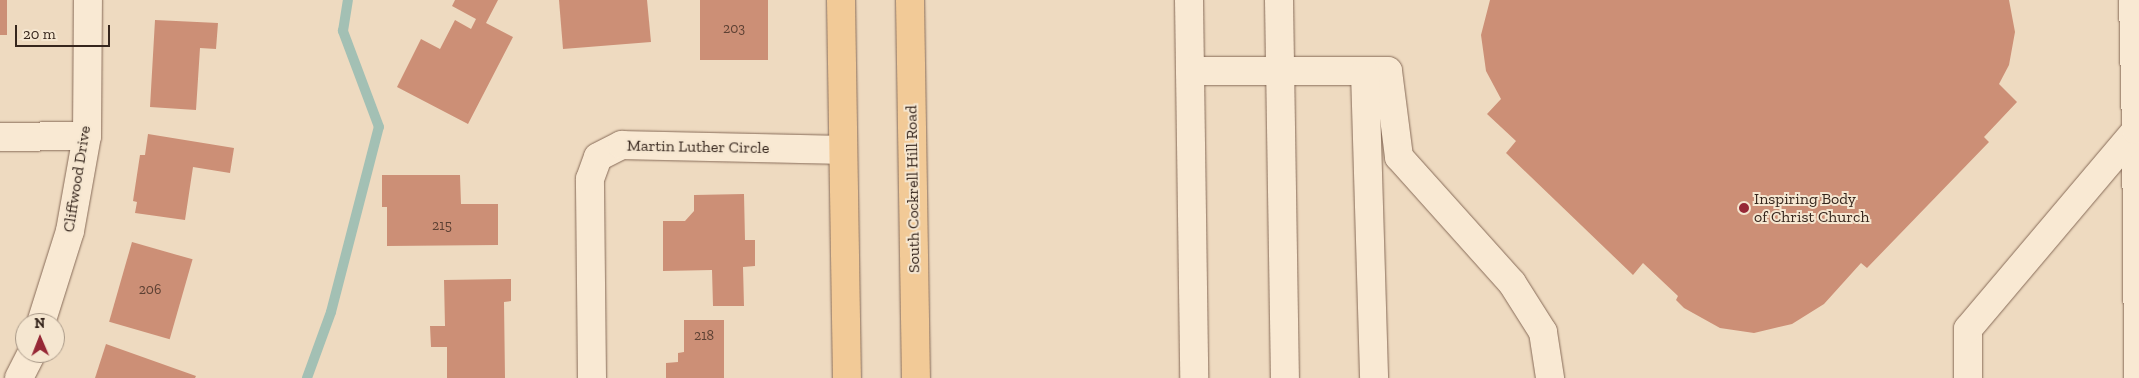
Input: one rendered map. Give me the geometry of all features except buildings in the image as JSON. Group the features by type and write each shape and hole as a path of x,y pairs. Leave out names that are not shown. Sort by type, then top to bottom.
{"main road":[{"path":"841,0 847,378"},
{"name":"South Cockrell Hill Road","path":"910,0 916,378"}],"street":[{"name":"Cliffwood Drive","path":"45,313 70,231 87,136 88,0"},
{"path":"1189,0 1194,378"},
{"path":"1279,0 1285,378"},
{"path":"2135,2 2138,378"},
{"path":"1190,71 1388,71 1399,157 1512,284 1543,332 1550,378"},
{"path":"1365,72 1374,378"},
{"path":"1968,378 1968,330 2136,130"},
{"path":"0,137 87,136"},
{"name":"Martin Luther Circle","path":"592,378 590,179 598,157 622,145 843,150"},
{"path":"19,378 27,363"}],"waterway":[{"path":"307,378 331,312 379,127 343,31 348,0"}],"place":[{"name":"Inspiring Body of Christ Church","path":"1744,208"}]}
